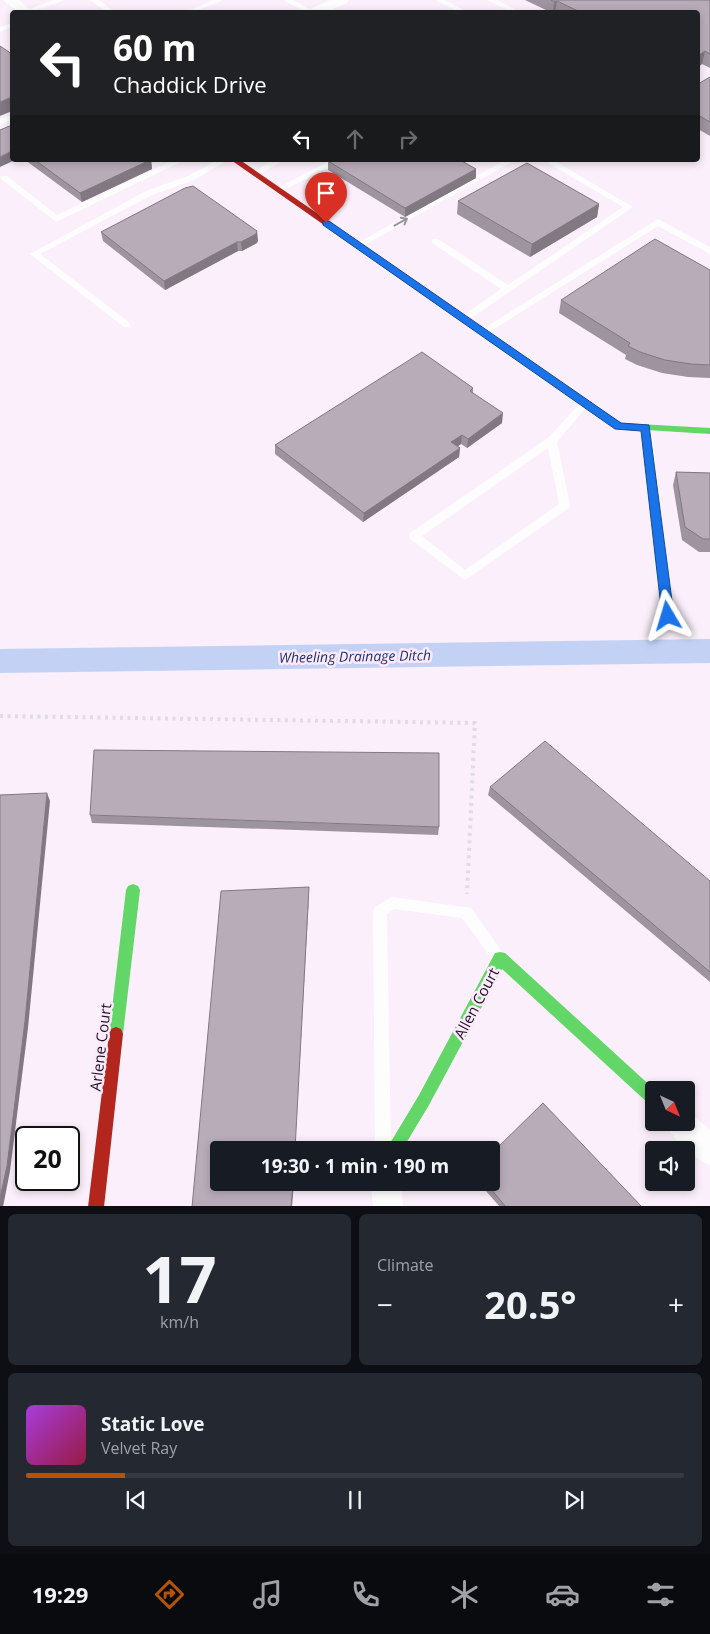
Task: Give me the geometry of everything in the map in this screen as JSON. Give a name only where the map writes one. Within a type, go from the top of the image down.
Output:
[{"type":"street","points":[[10,0],[23,10]]},
{"type":"street","points":[[320,10],[342,0]]},
{"type":"street","points":[[238,162],[619,426],[710,431]]},
{"type":"street","name":"Arlene Court","points":[[96,1206],[133,890]]},
{"type":"street","name":"Allen Court","points":[[399,1141],[424,1100],[500,958],[645,1090]]},
{"type":"street","points":[[690,1131],[710,1150]]},
{"type":"street","points":[[387,1191],[388,1206]]},
{"type":"lane","points":[[32,10],[61,0]]},
{"type":"lane","points":[[94,0],[108,10]]},
{"type":"lane","points":[[194,10],[219,0]]},
{"type":"lane","points":[[286,0],[306,10]]},
{"type":"lane","points":[[438,0],[460,10]]},
{"type":"lane","points":[[491,0],[512,10]]},
{"type":"lane","points":[[4,178],[56,219],[177,162]]},
{"type":"lane","points":[[127,325],[34,254],[149,193],[191,178],[220,162]]},
{"type":"lane","points":[[255,173],[276,162]]},
{"type":"lane","points":[[278,190],[333,162]]},
{"type":"lane","points":[[358,245],[507,162]]},
{"type":"lane","points":[[464,319],[628,207],[550,162]]},
{"type":"lane","points":[[483,332],[658,222],[710,251]]},
{"type":"lane","points":[[436,241],[507,289]]},
{"type":"lane","points":[[552,441],[565,505],[465,576],[414,536],[552,441],[585,403]]},
{"type":"lane","points":[[646,428],[668,616]]},
{"type":"lane","points":[[384,1141],[380,911],[392,904],[466,912],[500,958]]},
{"type":"path","points":[[0,716],[475,723],[466,912]]},
{"type":"building","points":[[551,0],[710,0],[710,54],[705,51],[700,55],[700,10],[576,10],[557,1]]},
{"type":"building","points":[[0,46],[10,53],[10,98],[0,102]]},
{"type":"building","points":[[710,77],[710,122],[700,116],[700,83]]},
{"type":"building","points":[[10,126],[10,152],[0,157],[0,130]]},
{"type":"building","points":[[38,162],[146,162],[80,193]]},
{"type":"building","points":[[330,162],[464,162],[476,169],[405,208]]},
{"type":"building","points":[[527,163],[599,204],[532,244],[458,201]]},
{"type":"building","points":[[193,186],[257,231],[256,234],[241,242],[237,242],[164,281],[101,232],[185,188]]},
{"type":"building","points":[[655,239],[710,270],[710,365],[665,360],[640,352],[628,346],[630,343],[561,300]]},
{"type":"building","points":[[422,352],[473,388],[470,391],[503,413],[468,439],[462,435],[451,442],[460,448],[364,513],[275,445]]},
{"type":"building","points":[[676,472],[710,473],[710,539],[703,539],[685,527]]},
{"type":"building","points":[[545,741],[710,881],[710,972],[490,787]]},
{"type":"building","points":[[94,750],[439,753],[439,827],[90,815]]},
{"type":"building","points":[[47,793],[25,1021],[7,1166],[0,1198],[0,795]]},
{"type":"building","points":[[309,887],[295,1141],[210,1141],[210,1191],[292,1191],[291,1206],[192,1206],[221,891]]},
{"type":"building","points":[[543,1103],[641,1206],[505,1206],[493,1191],[500,1191],[500,1145]]},
{"type":"waterway","name":"Wheeling Drainage Ditch","points":[[0,661],[710,651]]},
{"type":"traffic: fast","points":[[453,311],[619,426],[710,431]]},
{"type":"traffic: fast","points":[[116,1034],[133,890]]},
{"type":"traffic: fast","points":[[399,1141],[424,1100],[500,958],[645,1091]]},
{"type":"traffic: jam","points":[[238,162],[453,311]]},
{"type":"traffic: jam","points":[[96,1206],[116,1034]]},
{"type":"route","points":[[326,223],[619,426],[646,428],[668,616]]}]
